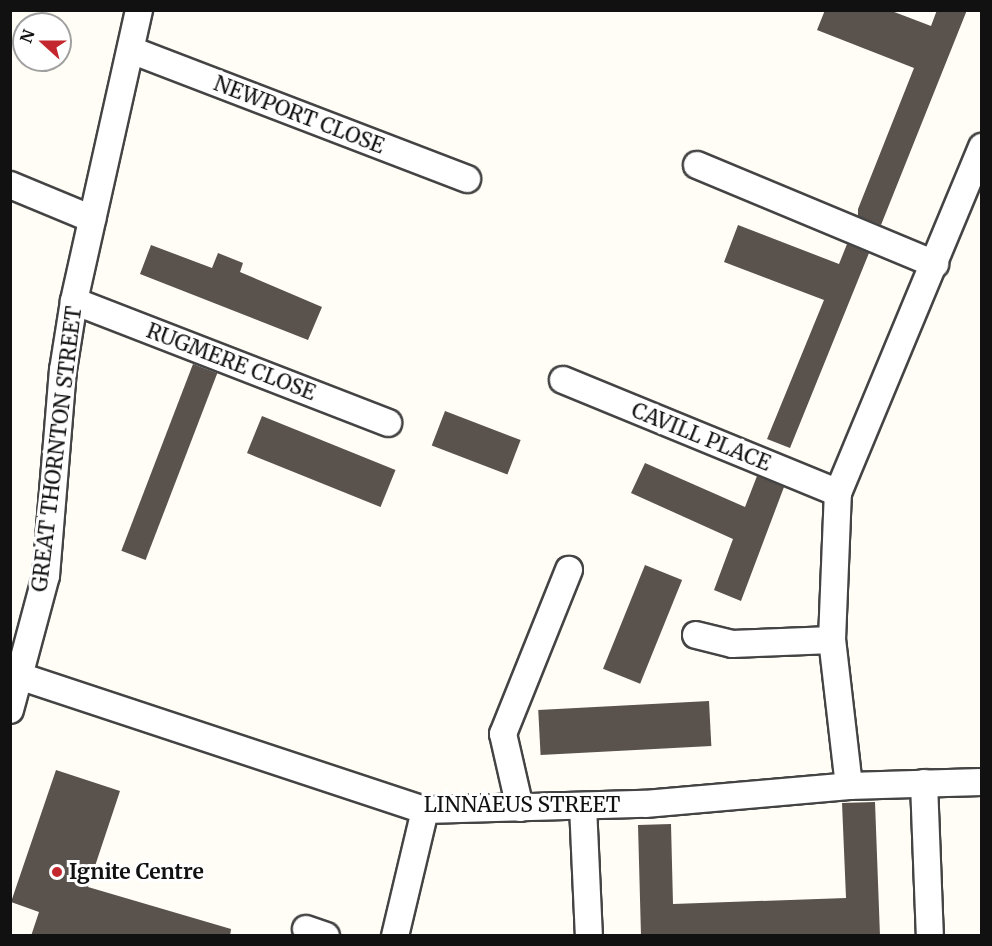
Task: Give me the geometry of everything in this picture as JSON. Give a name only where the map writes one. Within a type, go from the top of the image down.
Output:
[{"type":"street","name":"GREAT THORNTON STREET","points":[[10,710],[16,675],[46,576],[63,370],[74,301],[139,10]]},
{"type":"street","name":"NEWPORT CLOSE","points":[[131,50],[467,179]]},
{"type":"street","points":[[849,786],[832,639],[838,493],[981,152]]},
{"type":"street","points":[[697,165],[935,264]]},
{"type":"street","points":[[10,184],[92,219]]},
{"type":"street","name":"RUGMERE CLOSE","points":[[74,301],[388,423]]},
{"type":"street","name":"CAVILL PLACE","points":[[563,380],[838,493]]},
{"type":"street","points":[[520,808],[503,734],[569,570]]},
{"type":"street","points":[[696,635],[732,645],[832,639]]},
{"type":"street","name":"LINNAEUS STREET","points":[[16,675],[425,810],[583,806],[849,786],[981,782]]},
{"type":"street","points":[[924,783],[930,936]]},
{"type":"street","points":[[583,806],[589,936]]},
{"type":"street","points":[[395,936],[425,810]]},
{"type":"building","points":[[825,10],[889,10],[931,26],[937,10],[967,10],[881,225],[858,216],[858,209],[914,68],[817,30]]},
{"type":"building","points":[[738,225],[839,264],[847,244],[869,253],[790,448],[767,439],[824,300],[724,262]]},
{"type":"building","points":[[151,245],[212,268],[218,253],[243,263],[240,272],[322,307],[308,340],[140,274]]},
{"type":"building","points":[[193,364],[217,373],[146,560],[121,551]]},
{"type":"building","points":[[445,411],[521,440],[507,475],[432,446]]},
{"type":"building","points":[[262,416],[396,470],[381,507],[247,453]]},
{"type":"building","points":[[645,463],[745,507],[757,476],[784,487],[741,601],[714,590],[733,539],[631,493]]},
{"type":"building","points":[[645,565],[682,580],[640,684],[603,669]]},
{"type":"building","points":[[709,701],[711,746],[541,755],[538,710]]},
{"type":"building","name":"Ignite Centre","points":[[56,770],[120,791],[88,887],[231,929],[230,936],[31,936],[39,912],[11,902]]},
{"type":"building","points":[[875,802],[880,936],[641,936],[638,825],[671,824],[673,904],[846,898],[842,803]]},
{"type":"place","name":"Ignite Centre","points":[[57,872]]}]
